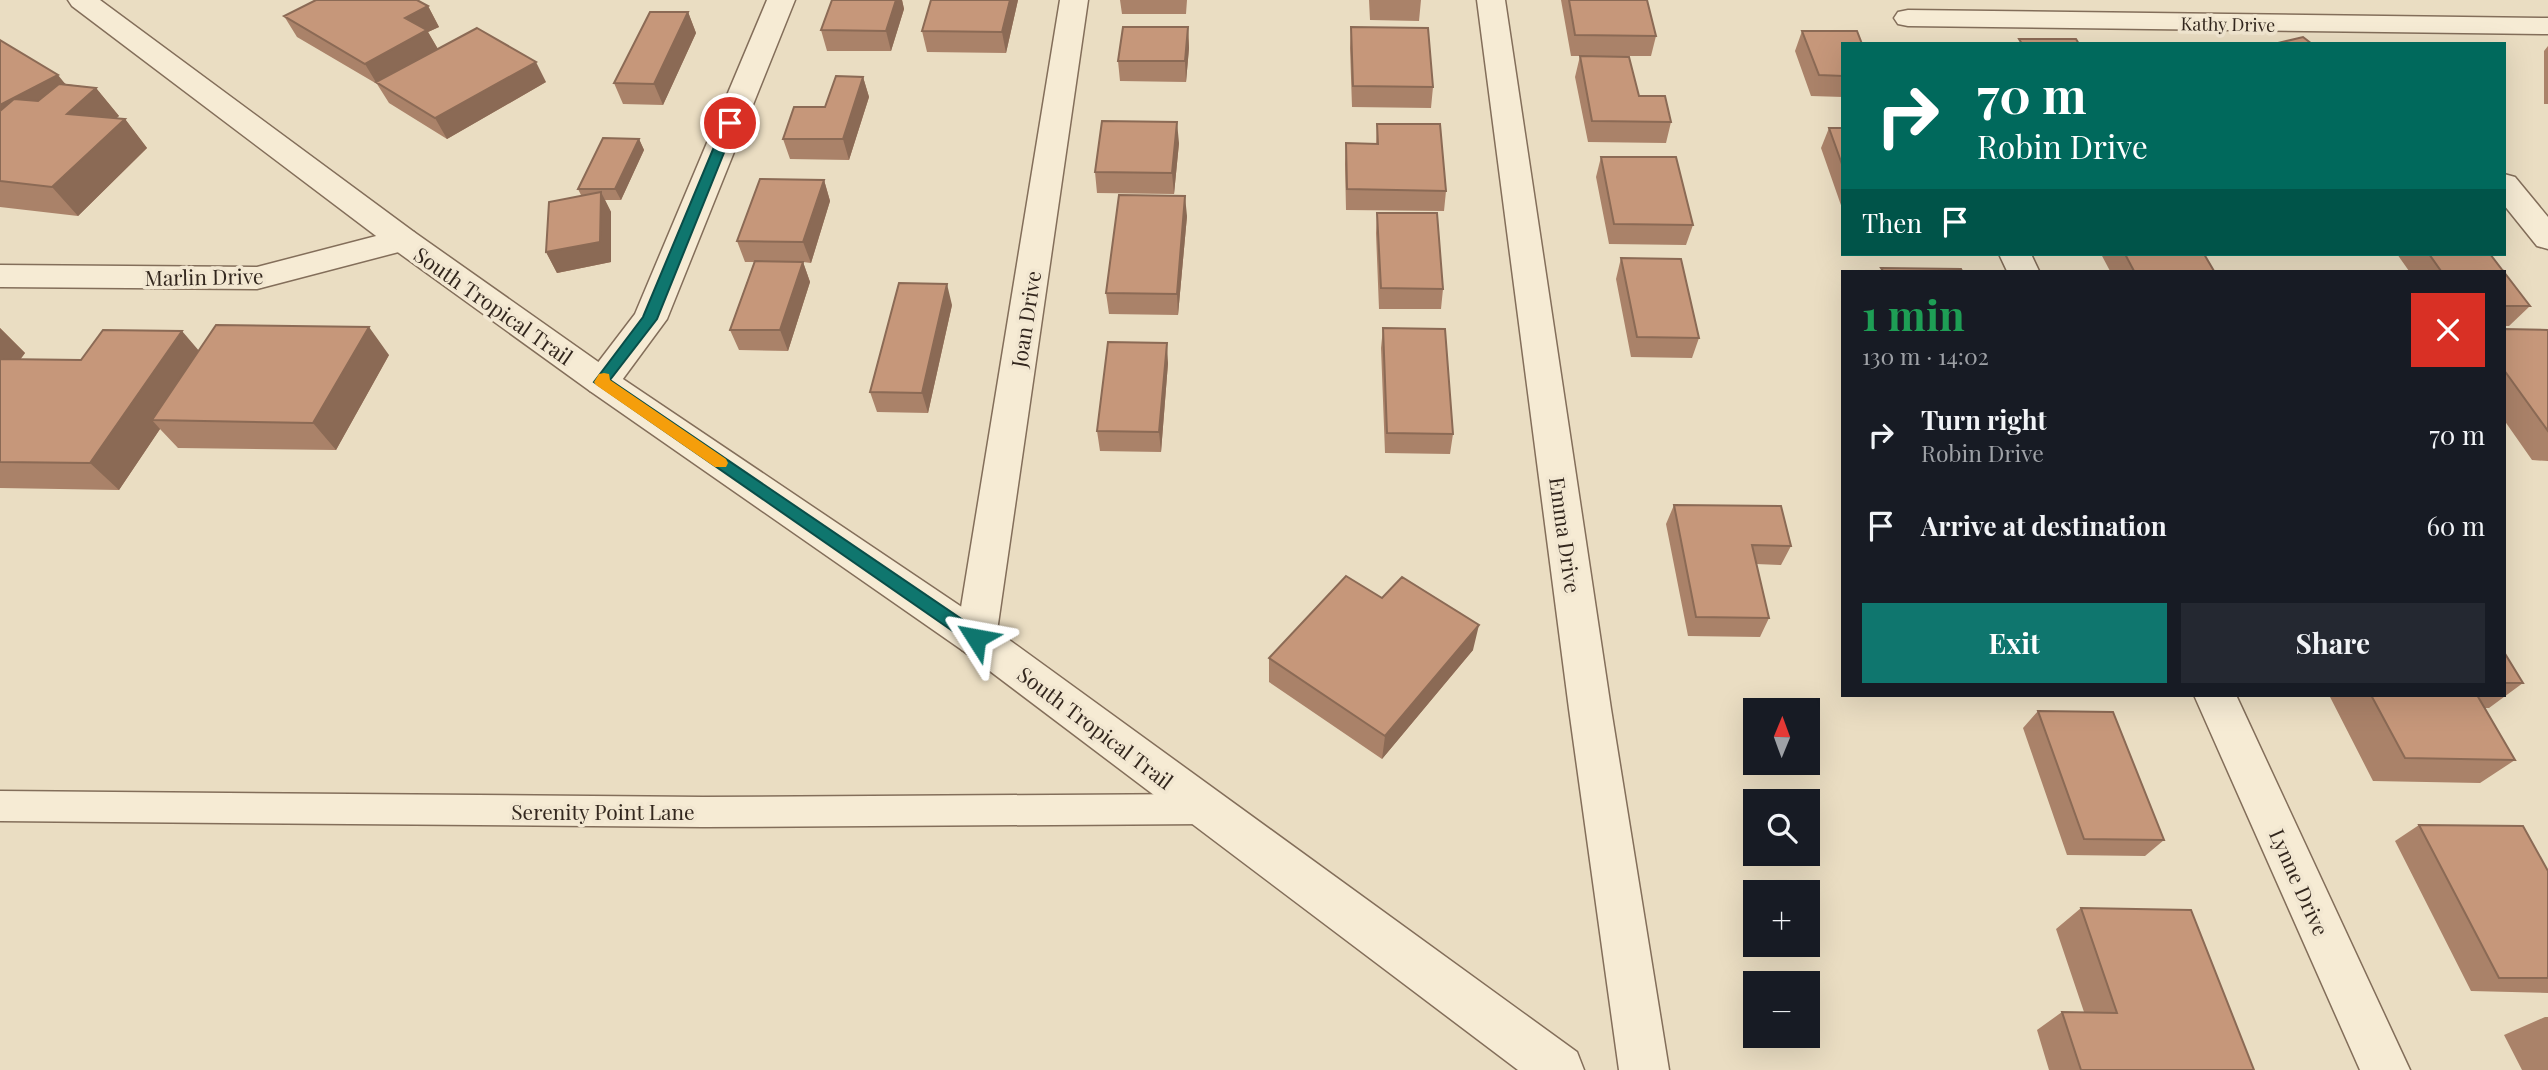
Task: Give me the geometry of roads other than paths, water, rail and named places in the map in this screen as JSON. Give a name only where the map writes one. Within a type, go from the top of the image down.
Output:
[{"type":"street","name":"South Tropical Trail","points":[[82,0],[403,240],[601,382],[976,638],[1559,1070]]},
{"type":"street","points":[[601,382],[650,319],[781,0]]},
{"type":"street","name":"Joan Drive","points":[[976,638],[1074,0]]},
{"type":"street","name":"Emma Drive","points":[[1491,0],[1590,709],[1644,1070]]},
{"type":"street","points":[[1904,9],[1919,42]]},
{"type":"street","name":"Kathy Drive","points":[[1904,9],[2384,35],[2548,26]]},
{"type":"street","points":[[2506,186],[2548,238]]},
{"type":"street","name":"Marlin Drive","points":[[0,276],[257,278],[403,240]]},
{"type":"street","name":"Lynne Drive","points":[[2216,697],[2385,1070]]},
{"type":"lane","name":"Serenity Point Lane","points":[[0,806],[689,811],[1206,809]]}]
